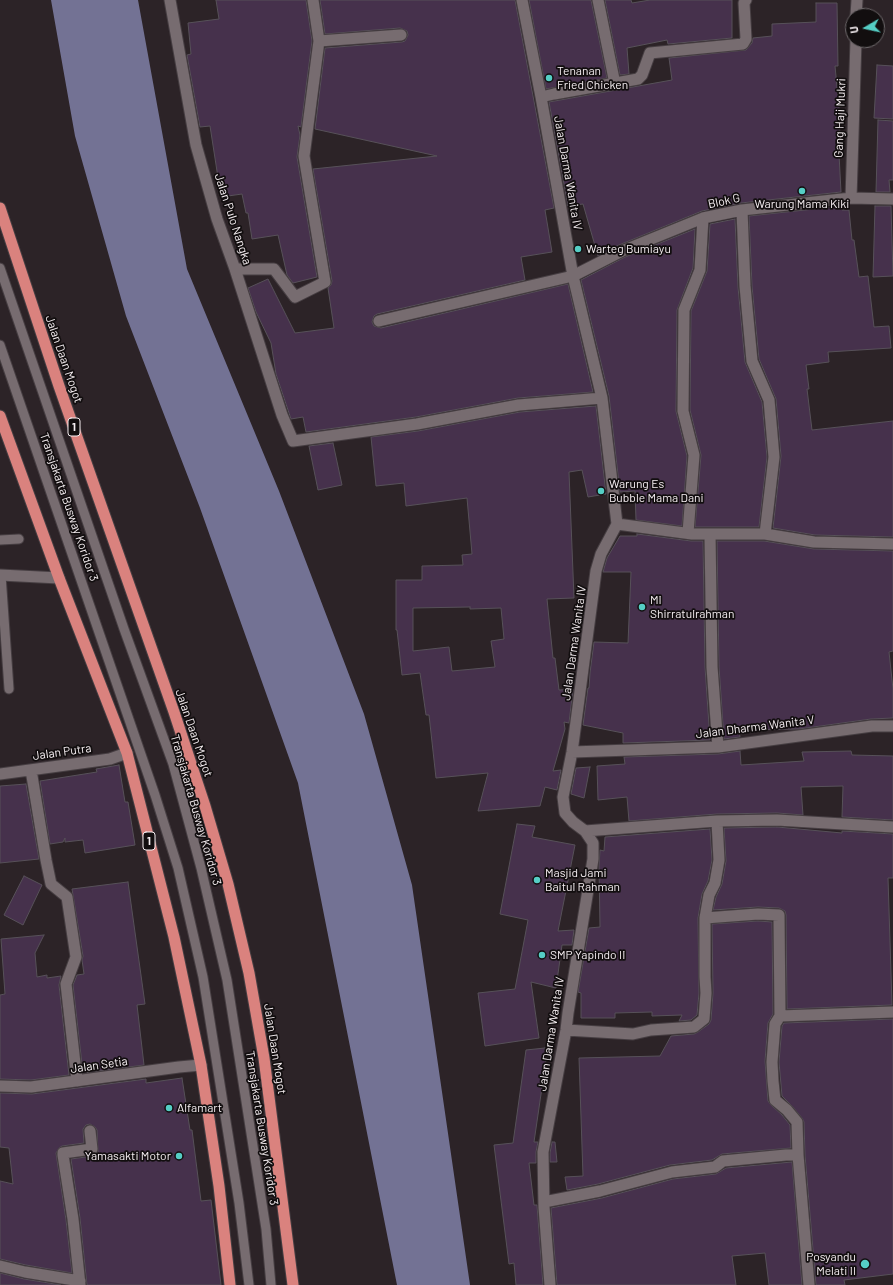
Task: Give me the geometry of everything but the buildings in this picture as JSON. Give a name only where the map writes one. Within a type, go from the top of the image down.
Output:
[{"type":"highway","name":"Jalan Daan Mogot","points":[[0,208],[64,401],[174,712],[205,806],[228,884],[249,973],[264,1058],[293,1285]]},
{"type":"highway","name":"1","points":[[0,416],[59,578],[127,753],[174,937],[201,1065],[219,1186],[230,1285]]},
{"type":"street","name":"Jalan Pulo Nangka","points":[[170,0],[196,145],[217,218],[282,415],[293,441],[417,424],[519,405],[602,398]]},
{"type":"street","points":[[235,269],[274,269],[295,297],[325,282],[304,156],[319,41],[313,0]]},
{"type":"street","name":"Jalan Darma Wanita IV","points":[[522,0],[573,276],[602,398],[617,524],[601,554],[596,571],[572,752],[562,797],[565,813],[573,822],[585,831],[593,843],[593,859],[566,1030],[543,1152],[544,1202],[550,1285]]},
{"type":"street","points":[[598,0],[615,84]]},
{"type":"street","points":[[541,98],[554,94],[638,80],[642,74],[650,53],[743,44],[746,39],[744,3],[746,0]]},
{"type":"street","points":[[319,41],[401,35]]},
{"type":"street","name":"Gang Haji Mukri","points":[[851,198],[856,48]]},
{"type":"street","name":"Blok G","points":[[379,321],[573,276],[622,251],[703,218],[742,210],[851,198],[893,199]]},
{"type":"street","points":[[742,210],[745,286],[752,361],[769,400],[774,457],[765,534]]},
{"type":"street","points":[[688,533],[694,455],[683,411],[684,310],[700,270],[703,218]]},
{"type":"street","points":[[617,524],[688,533],[765,534],[814,542],[893,544]]},
{"type":"street","points":[[710,534],[712,667],[718,747]]},
{"type":"street","points":[[1,575],[59,578]]},
{"type":"street","name":"Jalan Dharma Wanita V","points":[[572,752],[718,747],[872,726],[893,726]]},
{"type":"street","name":"Jalan Putra","points":[[0,774],[110,759],[127,753]]},
{"type":"street","points":[[31,770],[51,884],[67,897],[76,957],[66,984],[77,1081]]},
{"type":"street","points":[[585,831],[717,821],[777,820],[893,827]]},
{"type":"street","points":[[566,1030],[633,1034],[651,1030],[694,1028],[704,1019],[706,993],[704,977],[705,918],[709,895],[715,883],[719,860],[717,821]]},
{"type":"street","points":[[705,918],[758,914],[779,915],[780,1016],[775,1024],[772,1062],[775,1100],[797,1122],[798,1155],[809,1285]]},
{"type":"street","points":[[780,1016],[893,1012]]},
{"type":"street","name":"Jalan Setia","points":[[0,1086],[31,1087],[201,1065]]},
{"type":"street","points":[[0,1266],[80,1283],[73,1219],[62,1155],[63,1153],[92,1149],[90,1131]]},
{"type":"street","points":[[544,1202],[600,1191],[672,1172],[715,1167],[723,1161],[798,1155]]},
{"type":"lane","name":"Transjakarta Busway Koridor 3","points":[[0,268],[124,629],[173,764],[202,868],[227,980],[266,1229],[272,1285]]},
{"type":"lane","name":"Transjakarta Busway Koridor 3","points":[[0,345],[156,794],[178,868],[203,977],[237,1188],[248,1285]]},
{"type":"lane","points":[[0,540],[19,539]]},
{"type":"lane","points":[[1,575],[9,690]]},
{"type":"water","points":[[51,0],[138,0],[187,269],[279,491],[364,714],[412,885],[470,1285],[397,1285],[298,783],[200,508],[126,316],[75,136]]},
{"type":"place","name":"Tenanan Fried Chicken","points":[[549,78]]},
{"type":"place","name":"Warung Mama Kiki","points":[[802,191]]},
{"type":"place","name":"Warteg Bumiayu","points":[[578,249]]},
{"type":"place","name":"Warung Es Bubble Mama Dani","points":[[601,491]]},
{"type":"place","name":"MI Shirratulrahman","points":[[642,607]]},
{"type":"place","name":"Masjid Jami Baitul Rahman","points":[[537,880]]},
{"type":"place","name":"SMP Yapindo II","points":[[542,955]]},
{"type":"place","name":"Alfamart","points":[[169,1108]]},
{"type":"place","name":"Yamasakti Motor","points":[[179,1156]]},
{"type":"place","name":"Posyandu Melati II","points":[[865,1264]]}]
